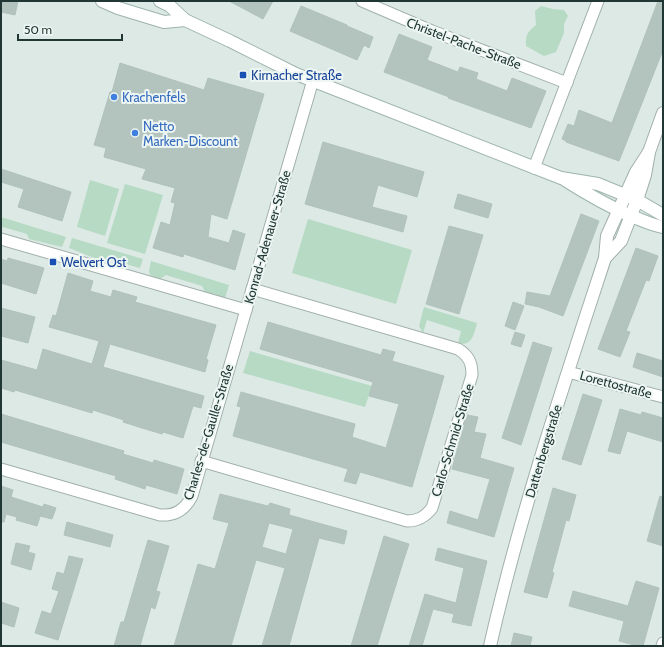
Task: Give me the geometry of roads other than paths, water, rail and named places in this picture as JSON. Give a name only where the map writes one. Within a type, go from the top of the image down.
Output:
[{"type":"main road","points":[[102,1],[118,8],[164,22],[185,20]]},
{"type":"main road","points":[[160,1],[170,6],[185,20],[296,74],[561,178],[598,184],[637,200],[663,215]]},
{"type":"main road","points":[[649,152],[663,113]]},
{"type":"main road","name":"Dattenbergstraße","points":[[490,646],[502,592],[535,474],[605,258],[607,236],[636,172],[649,152]]},
{"type":"main road","name":"Dattenbergstraße","points":[[605,258],[621,241],[646,175],[649,152]]},
{"type":"main road","points":[[561,178],[593,198],[652,225],[663,227]]},
{"type":"street","name":"Christel-Pache-Straße","points":[[362,1],[432,31],[567,83]]},
{"type":"street","points":[[534,168],[598,1]]},
{"type":"street","name":"Konrad-Adenauer-Straße","points":[[1,239],[246,310],[313,80]]},
{"type":"street","name":"Carlo-Schmid-Straße","points":[[201,461],[407,521],[414,521],[427,514],[432,508],[469,382],[472,367],[470,360],[458,349],[252,289]]},
{"type":"street","name":"Charles-de-Gaulle-Straße","points":[[1,469],[160,515],[180,512],[192,496],[246,310]]},
{"type":"street","name":"Lorettostraße","points":[[568,372],[663,397]]},
{"type":"place","name":"Kirnacher Straße","points":[[243,75]]},
{"type":"place","name":"Krachenfels","points":[[114,97]]},
{"type":"place","name":"Netto Marken-Discount","points":[[135,133]]},
{"type":"place","name":"Welvert Ost","points":[[53,262]]}]
